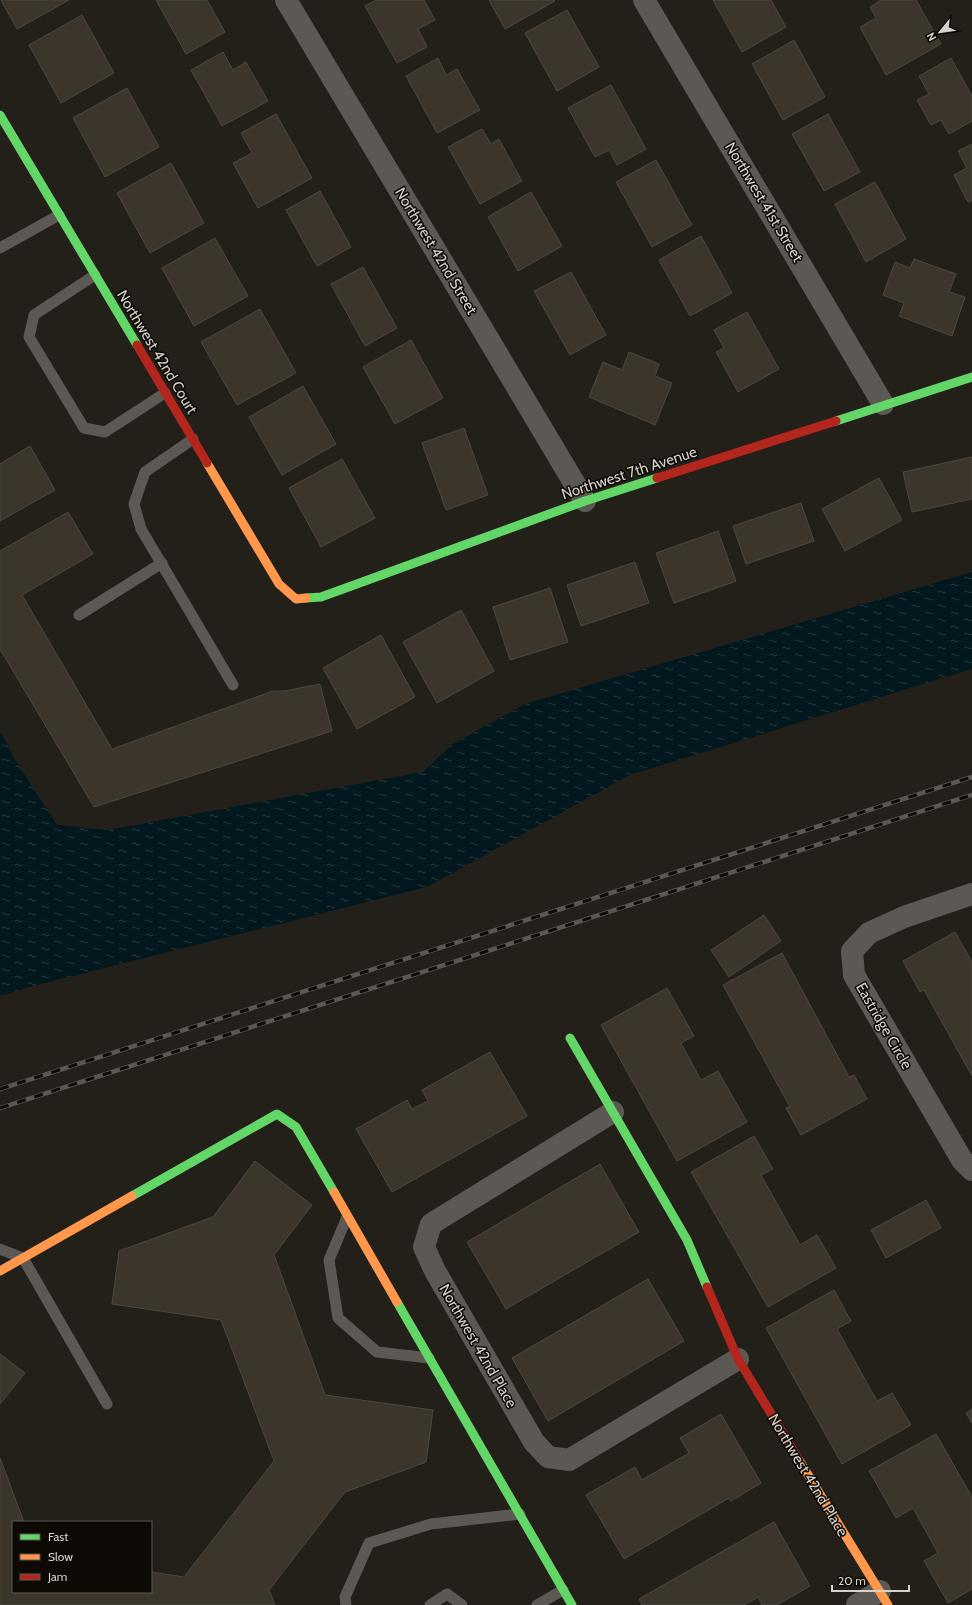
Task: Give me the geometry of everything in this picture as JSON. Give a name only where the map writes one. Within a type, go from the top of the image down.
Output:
[{"type":"street","name":"Northwest 42nd Street","points":[[286,0],[585,502]]},
{"type":"street","name":"Northwest 41st Street","points":[[644,0],[883,404]]},
{"type":"street","name":"Northwest 42nd Court","points":[[0,115],[279,584],[296,599]]},
{"type":"street","name":"Northwest 7th Avenue","points":[[296,599],[321,597],[585,502],[883,404],[972,377]]},
{"type":"street","name":"Eastridge Circle","points":[[972,894],[904,917],[869,933],[852,951],[854,975],[962,1160],[972,1170]]},
{"type":"street","name":"Northwest 42nd Place","points":[[570,1038],[687,1240],[738,1359],[837,1525],[884,1598],[857,1605]]},
{"type":"street","name":"Northwest 42nd Place","points":[[613,1112],[431,1224],[424,1247],[435,1271],[534,1442],[548,1457],[569,1460],[738,1359]]},
{"type":"street","points":[[0,1271],[277,1114],[296,1127],[572,1605]]},
{"type":"lane","points":[[0,248],[59,215]]},
{"type":"lane","points":[[95,275],[34,315],[29,337],[84,428],[105,432],[164,393]]},
{"type":"lane","points":[[193,439],[145,472],[134,504],[141,529],[234,684]]},
{"type":"lane","points":[[79,616],[162,564]]},
{"type":"lane","points":[[347,1216],[329,1260],[338,1318],[377,1352],[429,1358]]},
{"type":"lane","points":[[0,1249],[23,1258],[107,1404]]},
{"type":"lane","points":[[346,1605],[345,1596],[369,1543],[431,1524],[520,1514]]},
{"type":"lane","points":[[537,1605],[563,1590]]},
{"type":"lane","points":[[430,1605],[447,1594],[462,1605]]},
{"type":"water","points":[[972,572],[972,669],[630,775],[427,887],[29,987],[0,996],[0,731],[15,760],[57,825],[108,830],[423,772],[451,745],[525,704]]},
{"type":"building","points":[[1,0],[69,0],[17,29]]},
{"type":"building","points":[[156,0],[207,0],[225,32],[186,54]]},
{"type":"building","points":[[376,0],[424,0],[435,20],[418,29],[427,47],[397,63],[365,6]]},
{"type":"building","points":[[489,0],[554,0],[555,1],[505,29]]},
{"type":"building","points":[[713,0],[771,0],[786,27],[742,52]]},
{"type":"building","points":[[881,0],[916,0],[941,44],[886,75],[860,27],[876,18],[870,7]]},
{"type":"building","points":[[567,10],[599,67],[557,91],[525,33]]},
{"type":"building","points":[[82,15],[114,73],[61,103],[29,45]]},
{"type":"building","points":[[794,40],[825,97],[783,120],[752,64]]},
{"type":"building","points":[[223,52],[233,70],[246,62],[268,101],[222,126],[191,70]]},
{"type":"building","points":[[438,58],[446,75],[457,69],[480,110],[437,133],[406,76]]},
{"type":"building","points":[[951,58],[972,96],[972,121],[949,134],[941,120],[931,125],[917,100],[929,94],[919,76]]},
{"type":"building","points":[[611,85],[646,149],[617,165],[609,150],[595,157],[568,108]]},
{"type":"building","points":[[127,88],[159,147],[105,177],[73,118]]},
{"type":"building","points":[[276,114],[312,178],[258,208],[233,163],[252,153],[241,133]]},
{"type":"building","points":[[828,114],[860,172],[824,191],[792,134]]},
{"type":"building","points":[[482,129],[491,144],[499,139],[522,181],[480,204],[448,147]]},
{"type":"building","points":[[972,144],[972,200],[968,202],[954,175],[967,168],[958,151]]},
{"type":"building","points":[[656,160],[692,225],[652,247],[616,182]]},
{"type":"building","points":[[171,163],[204,223],[150,253],[117,193]]},
{"type":"building","points":[[875,182],[906,239],[866,262],[835,204]]},
{"type":"building","points":[[320,191],[351,247],[317,266],[286,210]]},
{"type":"building","points":[[531,192],[562,246],[518,271],[488,217]]},
{"type":"building","points":[[701,236],[732,293],[690,316],[659,260]]},
{"type":"building","points":[[215,238],[248,296],[194,326],[162,268]]},
{"type":"building","points":[[914,259],[956,274],[949,292],[965,297],[952,336],[899,316],[904,303],[883,295],[895,262],[910,268]]},
{"type":"building","points":[[363,267],[397,328],[365,346],[331,284]]},
{"type":"building","points":[[571,272],[606,335],[570,355],[534,291]]},
{"type":"building","points":[[260,309],[296,373],[237,405],[201,342]]},
{"type":"building","points":[[747,312],[779,369],[738,392],[716,352],[724,348],[714,330]]},
{"type":"building","points":[[411,340],[443,398],[395,424],[363,367]]},
{"type":"building","points":[[629,352],[659,364],[655,376],[672,383],[655,425],[589,397],[603,362],[622,370]]},
{"type":"building","points":[[303,386],[336,444],[282,475],[249,417]]},
{"type":"building","points":[[464,428],[488,495],[446,510],[422,443]]},
{"type":"building","points":[[30,446],[55,490],[0,521],[0,464]]},
{"type":"building","points":[[972,457],[972,499],[912,512],[903,472]]},
{"type":"building","points":[[342,459],[375,518],[321,547],[289,488]]},
{"type":"building","points":[[879,478],[902,520],[845,551],[822,509]]},
{"type":"building","points":[[801,503],[814,541],[746,564],[733,526]]},
{"type":"building","points":[[68,512],[93,554],[22,595],[112,749],[273,691],[285,691],[320,684],[332,731],[94,807],[0,649],[0,551]]},
{"type":"building","points":[[718,531],[736,581],[674,603],[656,553]]},
{"type":"building","points":[[635,562],[649,603],[581,626],[567,585]]},
{"type":"building","points":[[550,588],[568,642],[510,660],[493,607]]},
{"type":"building","points":[[461,610],[494,671],[437,703],[403,642]]},
{"type":"building","points":[[381,635],[415,697],[357,729],[323,668]]},
{"type":"building","points":[[764,915],[781,941],[729,977],[711,950]]},
{"type":"building","points":[[955,932],[972,962],[972,1076],[924,990],[920,992],[903,961]]},
{"type":"building","points":[[782,953],[849,1077],[854,1075],[867,1099],[801,1135],[786,1108],[790,1107],[723,985]]},
{"type":"building","points":[[667,988],[694,1036],[681,1043],[701,1080],[718,1071],[747,1122],[677,1161],[601,1025]]},
{"type":"building","points":[[490,1052],[527,1116],[392,1192],[356,1129],[407,1100],[412,1109],[428,1101],[422,1090]]},
{"type":"building","points":[[754,1136],[773,1169],[761,1175],[800,1245],[817,1235],[836,1268],[768,1307],[691,1172]]},
{"type":"building","points":[[255,1161],[312,1205],[274,1255],[325,1395],[433,1410],[426,1462],[345,1492],[269,1590],[275,1605],[0,1605],[0,1458],[24,1521],[12,1521],[12,1593],[152,1593],[152,1572],[184,1577],[274,1461],[221,1320],[112,1304],[119,1251],[213,1217]]},
{"type":"building","points":[[600,1164],[639,1232],[506,1309],[467,1242]]},
{"type":"building","points":[[926,1200],[941,1228],[886,1258],[871,1230]]},
{"type":"building","points":[[648,1279],[684,1341],[548,1421],[512,1358]]},
{"type":"building","points":[[834,1290],[851,1321],[837,1329],[877,1401],[892,1393],[911,1425],[842,1464],[766,1328]]},
{"type":"building","points":[[0,1354],[25,1373],[0,1404]]},
{"type":"building","points":[[972,1409],[972,1423],[966,1413]]},
{"type":"building","points":[[721,1414],[761,1483],[731,1501],[729,1498],[624,1559],[586,1495],[635,1467],[642,1480],[689,1453],[680,1438]]},
{"type":"building","points":[[936,1434],[972,1497],[972,1589],[948,1603],[924,1561],[938,1553],[913,1508],[896,1518],[869,1471]]},
{"type":"building","points":[[774,1522],[810,1586],[777,1605],[762,1605],[758,1597],[744,1605],[642,1605],[639,1599]]},
{"type":"railway","points":[[0,1089],[972,777]]},
{"type":"railway","points":[[0,1108],[972,795]]},
{"type":"traffic: fast","points":[[0,115],[137,345]]},
{"type":"traffic: fast","points":[[836,421],[972,377]]},
{"type":"traffic: fast","points":[[306,598],[321,597],[585,501],[657,478]]},
{"type":"traffic: fast","points":[[570,1038],[687,1240],[707,1287]]},
{"type":"traffic: fast","points":[[132,1196],[277,1114],[296,1127],[334,1192]]},
{"type":"traffic: fast","points":[[397,1302],[572,1605]]},
{"type":"traffic: slow","points":[[207,463],[279,584],[296,599],[306,598]]},
{"type":"traffic: slow","points":[[334,1192],[397,1302]]},
{"type":"traffic: slow","points":[[0,1271],[132,1196]]},
{"type":"traffic: slow","points":[[799,1460],[888,1605]]},
{"type":"traffic: jam","points":[[137,345],[207,463]]},
{"type":"traffic: jam","points":[[657,478],[836,421]]},
{"type":"traffic: jam","points":[[707,1287],[738,1359],[799,1460]]}]
